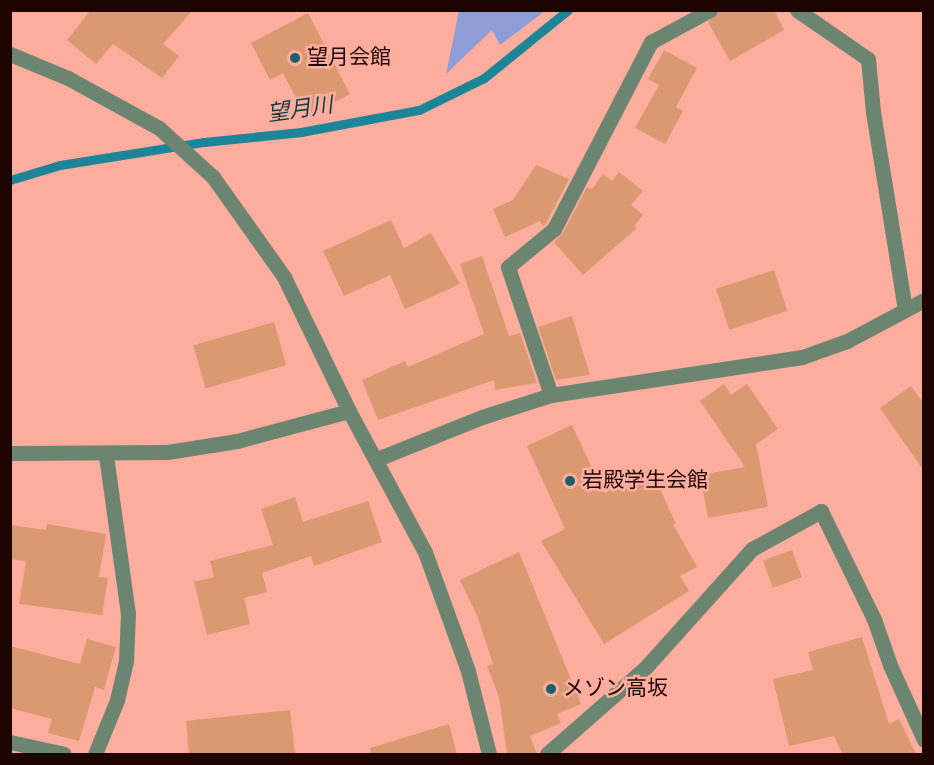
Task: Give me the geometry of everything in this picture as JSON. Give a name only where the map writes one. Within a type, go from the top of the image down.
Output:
[{"type":"street","points":[[551,395],[508,267],[554,229],[651,42],[710,10]]},
{"type":"street","points":[[797,10],[868,59],[873,112],[905,309]]},
{"type":"street","points":[[10,54],[68,78],[159,128],[213,177],[284,277],[349,411],[425,552],[468,671],[489,754]]},
{"type":"street","points":[[376,459],[482,417],[551,395],[802,357],[847,341],[924,300]]},
{"type":"street","points":[[10,453],[106,455],[167,452],[237,441],[349,411]]},
{"type":"street","points":[[96,754],[117,700],[126,661],[128,614],[106,455]]},
{"type":"street","points":[[547,754],[646,667],[700,610],[721,578],[752,549],[821,511],[874,619],[890,665],[924,741]]},
{"type":"street","points":[[10,742],[64,754]]},
{"type":"shaded area","points":[[459,10],[545,11],[500,45],[492,30],[446,74]]},
{"type":"building","points":[[91,10],[193,10],[163,44],[179,56],[162,78],[113,44],[96,64],[67,40]]},
{"type":"building","points":[[720,10],[774,10],[784,30],[730,61],[708,22]]},
{"type":"building","name":"望月会館","points":[[308,13],[350,94],[306,117],[283,73],[270,80],[251,43]]},
{"type":"building","points":[[664,50],[697,68],[676,107],[683,111],[665,144],[635,128],[659,85],[648,79]]},
{"type":"building","points":[[536,165],[569,179],[543,226],[540,221],[505,237],[493,209],[513,200]]},
{"type":"building","points":[[619,172],[643,191],[631,205],[643,215],[634,226],[637,228],[583,275],[554,242],[563,233],[587,187],[592,189],[603,174],[612,181]]},
{"type":"building","points":[[391,220],[404,248],[431,233],[460,284],[405,309],[390,275],[344,296],[323,251]]},
{"type":"building","points":[[482,256],[509,336],[520,333],[537,383],[495,390],[494,380],[378,420],[362,380],[405,361],[408,367],[484,334],[460,264]]},
{"type":"building","points":[[774,270],[787,311],[729,330],[716,289]]},
{"type":"building","points":[[572,316],[590,375],[556,380],[538,327]]},
{"type":"building","points":[[274,322],[286,365],[206,388],[193,345]]},
{"type":"building","points":[[724,384],[731,395],[747,384],[778,429],[756,444],[768,507],[708,518],[700,475],[745,467],[700,401]]},
{"type":"building","points":[[911,386],[924,404],[924,471],[880,408]]},
{"type":"building","points":[[572,425],[603,492],[651,469],[676,524],[673,524],[697,567],[680,576],[689,591],[604,644],[541,541],[565,529],[527,446]]},
{"type":"building","points":[[295,497],[303,522],[368,501],[382,542],[314,566],[311,556],[262,573],[267,592],[244,598],[250,624],[207,635],[194,582],[214,577],[210,561],[273,545],[261,509]]},
{"type":"building","points":[[47,524],[106,534],[99,577],[108,578],[102,615],[19,604],[26,561],[10,559],[10,525],[46,530]]},
{"type":"building","points":[[792,550],[802,577],[773,588],[763,561]]},
{"type":"building","points":[[519,552],[581,704],[557,714],[561,723],[530,736],[537,754],[507,754],[499,697],[487,666],[493,664],[478,618],[460,580]]},
{"type":"building","points":[[862,637],[889,724],[899,719],[916,754],[842,754],[834,736],[789,746],[773,679],[813,670],[808,652]]},
{"type":"building","points":[[87,639],[116,647],[104,690],[95,687],[79,741],[48,733],[52,719],[10,708],[10,646],[80,664]]},
{"type":"building","points":[[290,710],[295,754],[189,754],[186,721]]},
{"type":"building","points":[[449,724],[457,754],[371,754],[370,748]]},
{"type":"waterway","name":"望月川","points":[[10,180],[60,165],[204,142],[301,132],[419,110],[484,78],[568,10]]},
{"type":"place","name":"望月会館","points":[[295,58]]},
{"type":"place","name":"岩殿学生会館","points":[[570,481]]},
{"type":"place","name":"メゾン高坂","points":[[551,689]]}]
